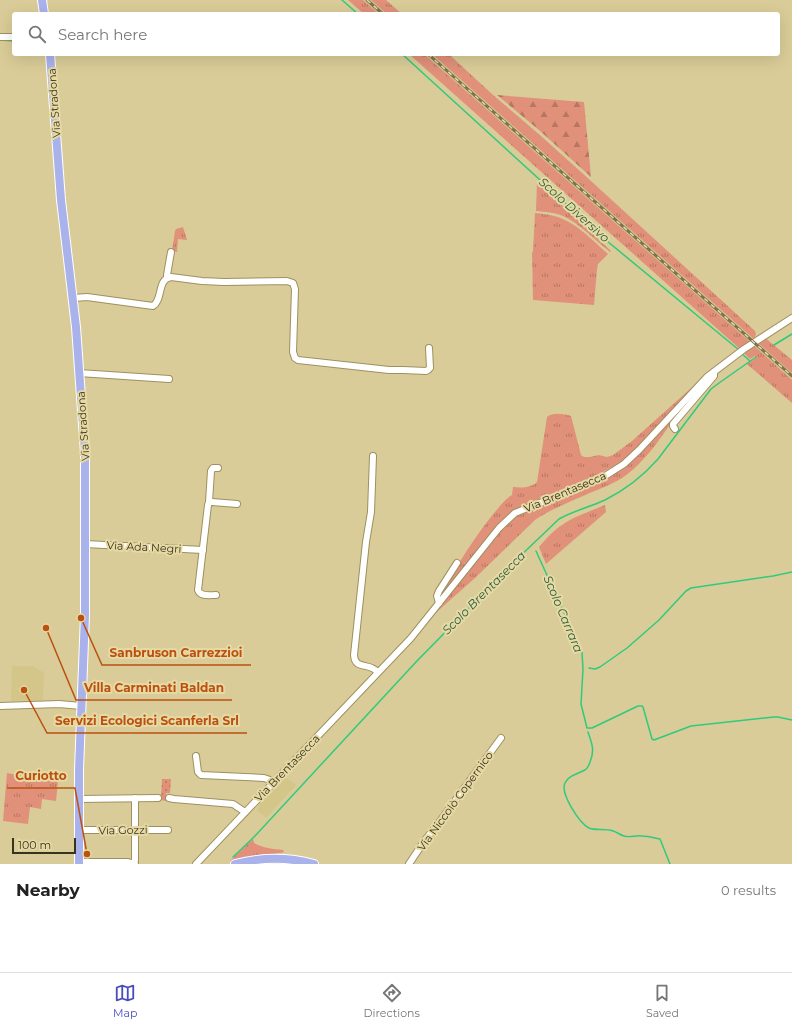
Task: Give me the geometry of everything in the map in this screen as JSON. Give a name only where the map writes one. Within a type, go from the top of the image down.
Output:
[{"type":"main road","points":[[42,0],[44,12]]},
{"type":"main road","name":"Via Stradona","points":[[50,56],[61,200],[73,298],[85,453],[85,628],[78,799],[79,863]]},
{"type":"main road","points":[[236,864],[252,860],[271,858],[295,860],[314,864]]},
{"type":"street","points":[[0,37],[12,37]]},
{"type":"street","points":[[73,298],[93,298],[153,306],[157,302],[164,282],[167,278],[171,252]]},
{"type":"street","points":[[167,278],[171,277],[224,282],[291,282],[295,289],[293,352],[295,358],[298,360],[422,372],[430,368],[429,348]]},
{"type":"street","name":"Via Brentasecca","points":[[196,864],[410,638],[503,523],[515,513],[602,478],[631,459],[707,377],[735,354],[792,318]]},
{"type":"street","points":[[675,429],[673,424],[714,376],[715,370]]},
{"type":"street","points":[[79,373],[169,379]]},
{"type":"street","points":[[373,456],[371,512],[366,542],[354,655],[356,662],[378,672]]},
{"type":"street","points":[[216,595],[201,594],[198,590],[209,502],[211,471],[213,468],[218,468]]},
{"type":"street","points":[[209,502],[237,504]]},
{"type":"street","name":"Via Ada Negri","points":[[85,544],[203,550]]},
{"type":"street","points":[[438,603],[437,596],[439,591],[457,563]]},
{"type":"street","points":[[0,706],[59,704],[81,706]]},
{"type":"street","name":"Via Niccolò Copernico","points":[[409,864],[425,840],[501,738]]},
{"type":"street","points":[[196,756],[198,772],[201,776],[264,778],[273,783]]},
{"type":"street","points":[[79,863],[127,862],[134,864],[135,798]]},
{"type":"street","points":[[78,799],[158,798]]},
{"type":"street","points":[[169,798],[233,804],[245,812]]},
{"type":"street","name":"Via Gozzi","points":[[79,830],[168,830]]},
{"type":"shaded area","points":[[363,0],[371,0],[385,12],[377,12]]},
{"type":"shaded area","points":[[426,56],[434,56],[792,373],[792,380]]},
{"type":"shaded area","points":[[12,666],[33,666],[44,673],[43,700],[11,701]]},
{"type":"shaded area","points":[[286,778],[296,785],[266,818],[257,810],[259,805]]},
{"type":"green space","points":[[348,0],[363,0],[377,12],[362,12]]},
{"type":"green space","points":[[371,0],[386,0],[400,12],[385,12]]},
{"type":"green space","points":[[411,56],[426,56],[750,342],[740,349]]},
{"type":"green space","points":[[434,56],[451,56],[755,331],[756,334],[754,339]]},
{"type":"green space","points":[[497,95],[584,102],[591,177],[539,130]]},
{"type":"green space","points":[[537,182],[611,251],[610,252],[569,219],[550,212],[536,211]]},
{"type":"green space","points":[[535,213],[562,218],[583,232],[608,254],[598,264],[594,305],[533,300],[532,252]]},
{"type":"green space","points":[[183,227],[187,240],[178,239],[177,251],[179,252],[172,251],[175,231],[176,229]]},
{"type":"green space","points":[[764,337],[792,360],[792,373],[758,343]]},
{"type":"green space","points":[[753,345],[792,380],[792,403],[747,364],[756,358],[755,356],[750,359],[743,352]]},
{"type":"green space","points":[[699,381],[646,440],[622,462],[597,475],[524,505],[509,515],[491,533],[440,598],[441,592],[466,551],[487,522],[507,498],[512,495],[513,487],[526,487],[537,482],[547,417],[549,415],[561,414],[571,416],[581,455],[584,457],[599,455],[607,457],[613,455],[632,441]]},
{"type":"green space","points":[[700,387],[650,451],[625,476],[613,483],[548,512],[535,520],[475,578],[431,617],[502,527],[515,515],[537,508],[604,480],[629,464],[640,454]]},
{"type":"green space","points":[[605,505],[606,512],[546,564],[539,547],[550,535],[572,519]]},
{"type":"green space","points":[[7,773],[58,781],[56,801],[42,799],[41,809],[30,807],[28,824],[3,821]]},
{"type":"green space","points":[[162,779],[171,779],[170,793],[166,793],[166,801],[161,800]]},
{"type":"green space","points":[[253,839],[254,843],[257,845],[283,850],[284,852],[252,856],[233,862],[230,861]]},
{"type":"waterway","name":"Scolo Diversivo","points":[[342,0],[356,12]]},
{"type":"waterway","points":[[0,40],[12,41]]},
{"type":"waterway","name":"Scolo Diversivo","points":[[404,56],[607,241],[739,350]]},
{"type":"waterway","name":"Scolo Brentasecca","points":[[774,345],[792,334]]},
{"type":"waterway","name":"Scolo Diversivo","points":[[741,353],[750,361]]},
{"type":"waterway","name":"Scolo Brentasecca","points":[[233,857],[254,837],[416,662],[516,560],[559,519],[605,500],[620,492],[640,477],[658,459],[711,389],[756,357]]},
{"type":"waterway","name":"Scolo Carrara","points":[[536,551],[582,652],[583,669],[581,704],[587,728],[592,728],[638,706],[643,707],[652,739],[654,740],[691,726],[774,717],[792,720]]},
{"type":"waterway","points":[[589,668],[595,669],[600,667],[627,648],[659,620],[686,591],[691,588],[792,572]]},
{"type":"waterway","points":[[588,732],[593,750],[589,765],[585,770],[569,778],[565,783],[565,794],[571,807],[580,820],[589,828],[610,830],[626,837],[644,836],[660,839],[670,864]]},
{"type":"railway","points":[[367,0],[381,12]]},
{"type":"railway","points":[[430,56],[792,376]]},
{"type":"place","name":"Sanbruson Carrezzioi","points":[[81,618]]},
{"type":"place","name":"Villa Carminati Baldan","points":[[46,628]]},
{"type":"place","name":"Servizi Ecologici Scanferla Srl","points":[[24,690]]},
{"type":"place","name":"Curiotto","points":[[87,854]]}]
